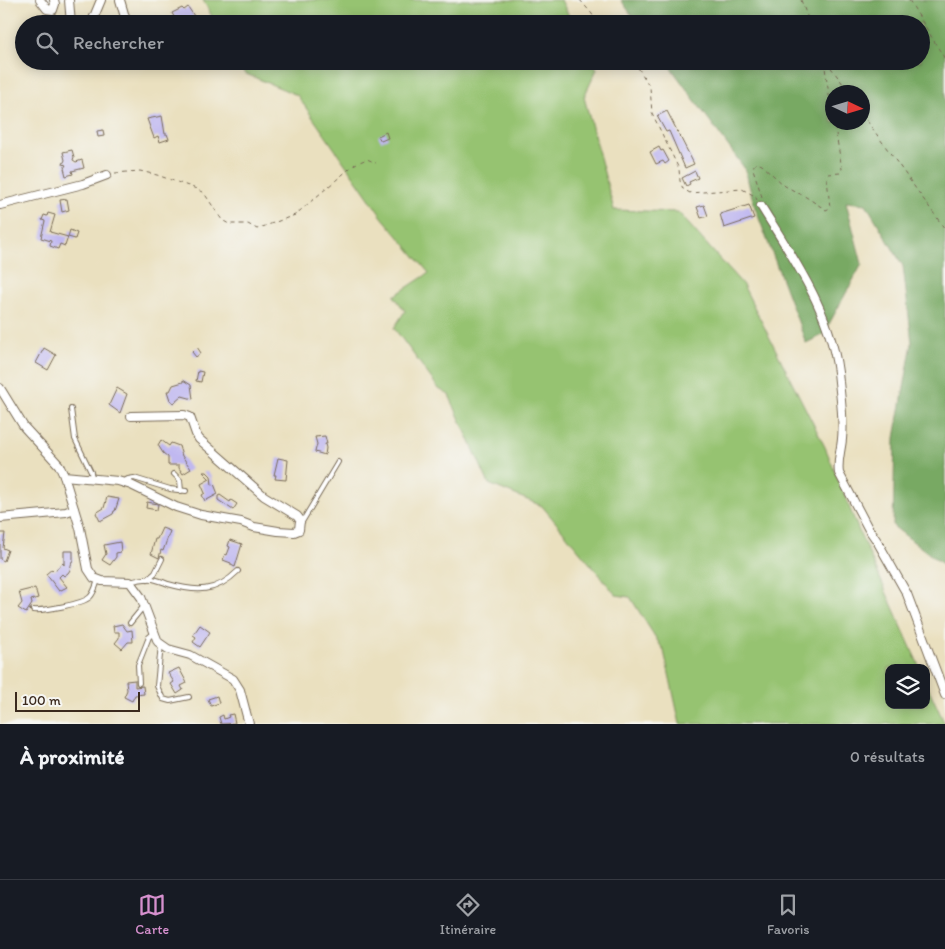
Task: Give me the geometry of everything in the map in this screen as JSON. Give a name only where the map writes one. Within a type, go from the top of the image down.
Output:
[{"type":"street","points":[[40,0],[47,9],[53,10],[54,0]]},
{"type":"street","points":[[69,0],[70,15]]},
{"type":"street","points":[[95,15],[102,0]]},
{"type":"street","points":[[120,0],[124,15]]},
{"type":"street","points":[[0,205],[83,184],[107,175]]},
{"type":"street","points":[[763,209],[802,272],[819,306],[832,343],[837,363],[842,420],[839,473],[868,528],[907,594],[945,695]]},
{"type":"street","points":[[0,388],[24,426],[59,465],[74,508],[88,569],[94,578],[98,580],[130,582],[141,596],[158,642],[168,649],[190,655],[233,679],[240,690],[250,724]]},
{"type":"street","points":[[64,476],[122,482],[176,507],[201,515],[278,531],[294,532],[299,530],[300,520],[297,516],[264,496],[199,439],[190,417],[184,415],[131,416]]},
{"type":"street","points":[[0,518],[66,512],[74,508]]},
{"type":"lane","points":[[71,409],[75,439],[89,466],[92,479]]},
{"type":"lane","points":[[300,524],[338,462]]},
{"type":"lane","points":[[122,482],[134,478],[170,489],[184,491],[180,480],[174,474]]},
{"type":"lane","points":[[148,579],[155,573],[162,559]]},
{"type":"lane","points":[[130,582],[148,579],[203,590],[216,588],[238,572]]},
{"type":"lane","points":[[33,610],[42,611],[88,600],[98,580]]},
{"type":"lane","points":[[130,623],[144,606]]},
{"type":"lane","points":[[139,683],[138,665],[149,637],[154,633]]},
{"type":"lane","points":[[161,644],[157,686],[163,699],[170,700],[190,696]]},
{"type":"path","points":[[580,0],[592,15]]},
{"type":"path","points":[[801,0],[807,15]]},
{"type":"path","points":[[909,0],[918,15]]},
{"type":"path","points":[[930,34],[945,59]]},
{"type":"path","points":[[640,70],[650,87],[652,113],[679,169],[683,190],[690,193],[742,189],[755,196],[763,209]]},
{"type":"path","points":[[826,70],[828,85]]},
{"type":"path","points":[[832,70],[844,85]]},
{"type":"path","points":[[870,125],[945,229]]},
{"type":"path","points":[[763,209],[764,203],[753,170],[754,165],[757,163],[762,165],[785,186],[806,197],[822,209],[830,208],[828,174],[840,173],[842,164],[836,130]]},
{"type":"path","points":[[107,175],[118,172],[140,171],[194,188],[204,193],[222,220],[229,224],[248,224],[258,229],[295,215],[356,164],[367,159],[376,163]]},
{"type":"green space","points":[[203,0],[561,0],[568,15],[211,15]]},
{"type":"green space","points":[[621,0],[945,0],[945,566],[893,526],[895,438],[912,343],[903,266],[866,204],[846,202],[862,264],[823,335],[806,343],[754,205],[745,169],[673,70],[930,70],[930,15],[632,15]]},
{"type":"green space","points":[[242,70],[597,70],[584,97],[614,210],[678,212],[743,285],[825,447],[859,531],[918,664],[885,664],[885,709],[930,709],[930,692],[945,724],[680,724],[664,651],[630,597],[616,595],[542,506],[489,484],[449,395],[439,389],[394,328],[405,311],[394,296],[429,273],[382,217],[297,95],[244,73]]},
{"type":"building","points":[[188,7],[193,15],[173,15],[172,13],[182,8],[184,10]]},
{"type":"building","points":[[667,111],[694,164],[685,168],[669,131],[666,132],[657,116]]},
{"type":"building","points":[[162,116],[165,134],[167,134],[169,139],[160,142],[158,136],[154,138],[147,119]]},
{"type":"building","points":[[103,130],[104,136],[98,137],[97,131]]},
{"type":"building","points":[[386,132],[388,138],[381,141],[378,136]]},
{"type":"building","points":[[659,147],[661,151],[663,150],[669,161],[665,164],[663,161],[656,164],[650,152]]},
{"type":"building","points":[[72,150],[73,160],[76,162],[82,160],[84,168],[72,171],[73,174],[66,176],[63,152]]},
{"type":"building","points":[[695,171],[698,178],[689,182],[690,184],[686,186],[682,178]]},
{"type":"building","points":[[67,199],[69,210],[62,212],[60,200]]},
{"type":"building","points":[[704,205],[708,216],[701,218],[697,207]]},
{"type":"building","points":[[749,205],[754,218],[724,228],[720,214]]},
{"type":"building","points":[[48,213],[55,215],[50,232],[68,237],[65,246],[60,244],[58,249],[50,246],[51,241],[41,238],[45,221],[42,220],[44,215],[47,216]]},
{"type":"building","points":[[70,230],[77,233],[75,239],[68,237]]},
{"type":"building","points":[[197,347],[201,353],[196,357],[192,352]]},
{"type":"building","points":[[44,348],[56,355],[48,370],[36,363]]},
{"type":"building","points":[[198,371],[203,372],[201,382],[196,381]]},
{"type":"building","points":[[183,380],[191,385],[193,399],[182,396],[174,403],[170,400],[167,391],[170,391],[173,385],[183,382]]},
{"type":"building","points":[[117,388],[127,394],[120,413],[109,405]]},
{"type":"building","points":[[325,436],[327,444],[325,444],[325,455],[315,452],[317,444],[315,437]]},
{"type":"building","points":[[161,440],[169,446],[171,443],[179,446],[182,456],[191,469],[183,474],[179,465],[168,465],[168,457],[158,445]]},
{"type":"building","points":[[278,458],[288,460],[286,480],[275,479],[276,475],[274,475]]},
{"type":"building","points":[[203,472],[207,472],[211,476],[212,485],[214,484],[218,494],[205,501],[202,495],[205,493],[201,484],[210,479]]},
{"type":"building","points":[[220,495],[230,502],[231,500],[237,504],[233,510],[218,500]]},
{"type":"building","points":[[107,497],[119,499],[113,514],[100,521],[96,513],[104,508]]},
{"type":"building","points":[[147,502],[158,504],[157,510],[146,508]]},
{"type":"building","points":[[162,528],[170,531],[159,558],[151,554],[155,539],[157,539]]},
{"type":"building","points":[[0,533],[5,533],[3,548],[8,550],[4,561],[0,559]]},
{"type":"building","points":[[230,540],[242,544],[235,567],[223,560],[230,547],[228,546]]},
{"type":"building","points":[[120,542],[121,552],[116,553],[116,557],[110,565],[102,560],[106,554],[104,545]]},
{"type":"building","points":[[64,551],[73,551],[73,561],[68,573],[64,576],[62,574],[59,577],[67,587],[59,591],[46,574],[52,569],[54,571],[63,563],[64,565]]},
{"type":"building","points":[[35,588],[38,598],[31,600],[32,604],[26,613],[18,608],[22,603],[19,592]]},
{"type":"building","points":[[122,624],[127,631],[132,630],[133,642],[128,642],[122,649],[115,643],[119,638],[119,632],[114,632],[113,626]]},
{"type":"building","points":[[200,625],[210,632],[200,647],[193,642],[196,637],[193,635]]},
{"type":"building","points":[[179,668],[187,683],[181,686],[183,690],[177,694],[171,684],[174,682],[168,673]]},
{"type":"building","points":[[135,680],[135,687],[143,686],[144,694],[135,695],[132,701],[124,697],[127,690],[126,681]]},
{"type":"building","points":[[217,696],[219,703],[211,706],[208,699]]},
{"type":"building","points":[[233,714],[235,723],[221,724],[219,717],[223,715],[224,719],[229,717],[228,715]]}]
